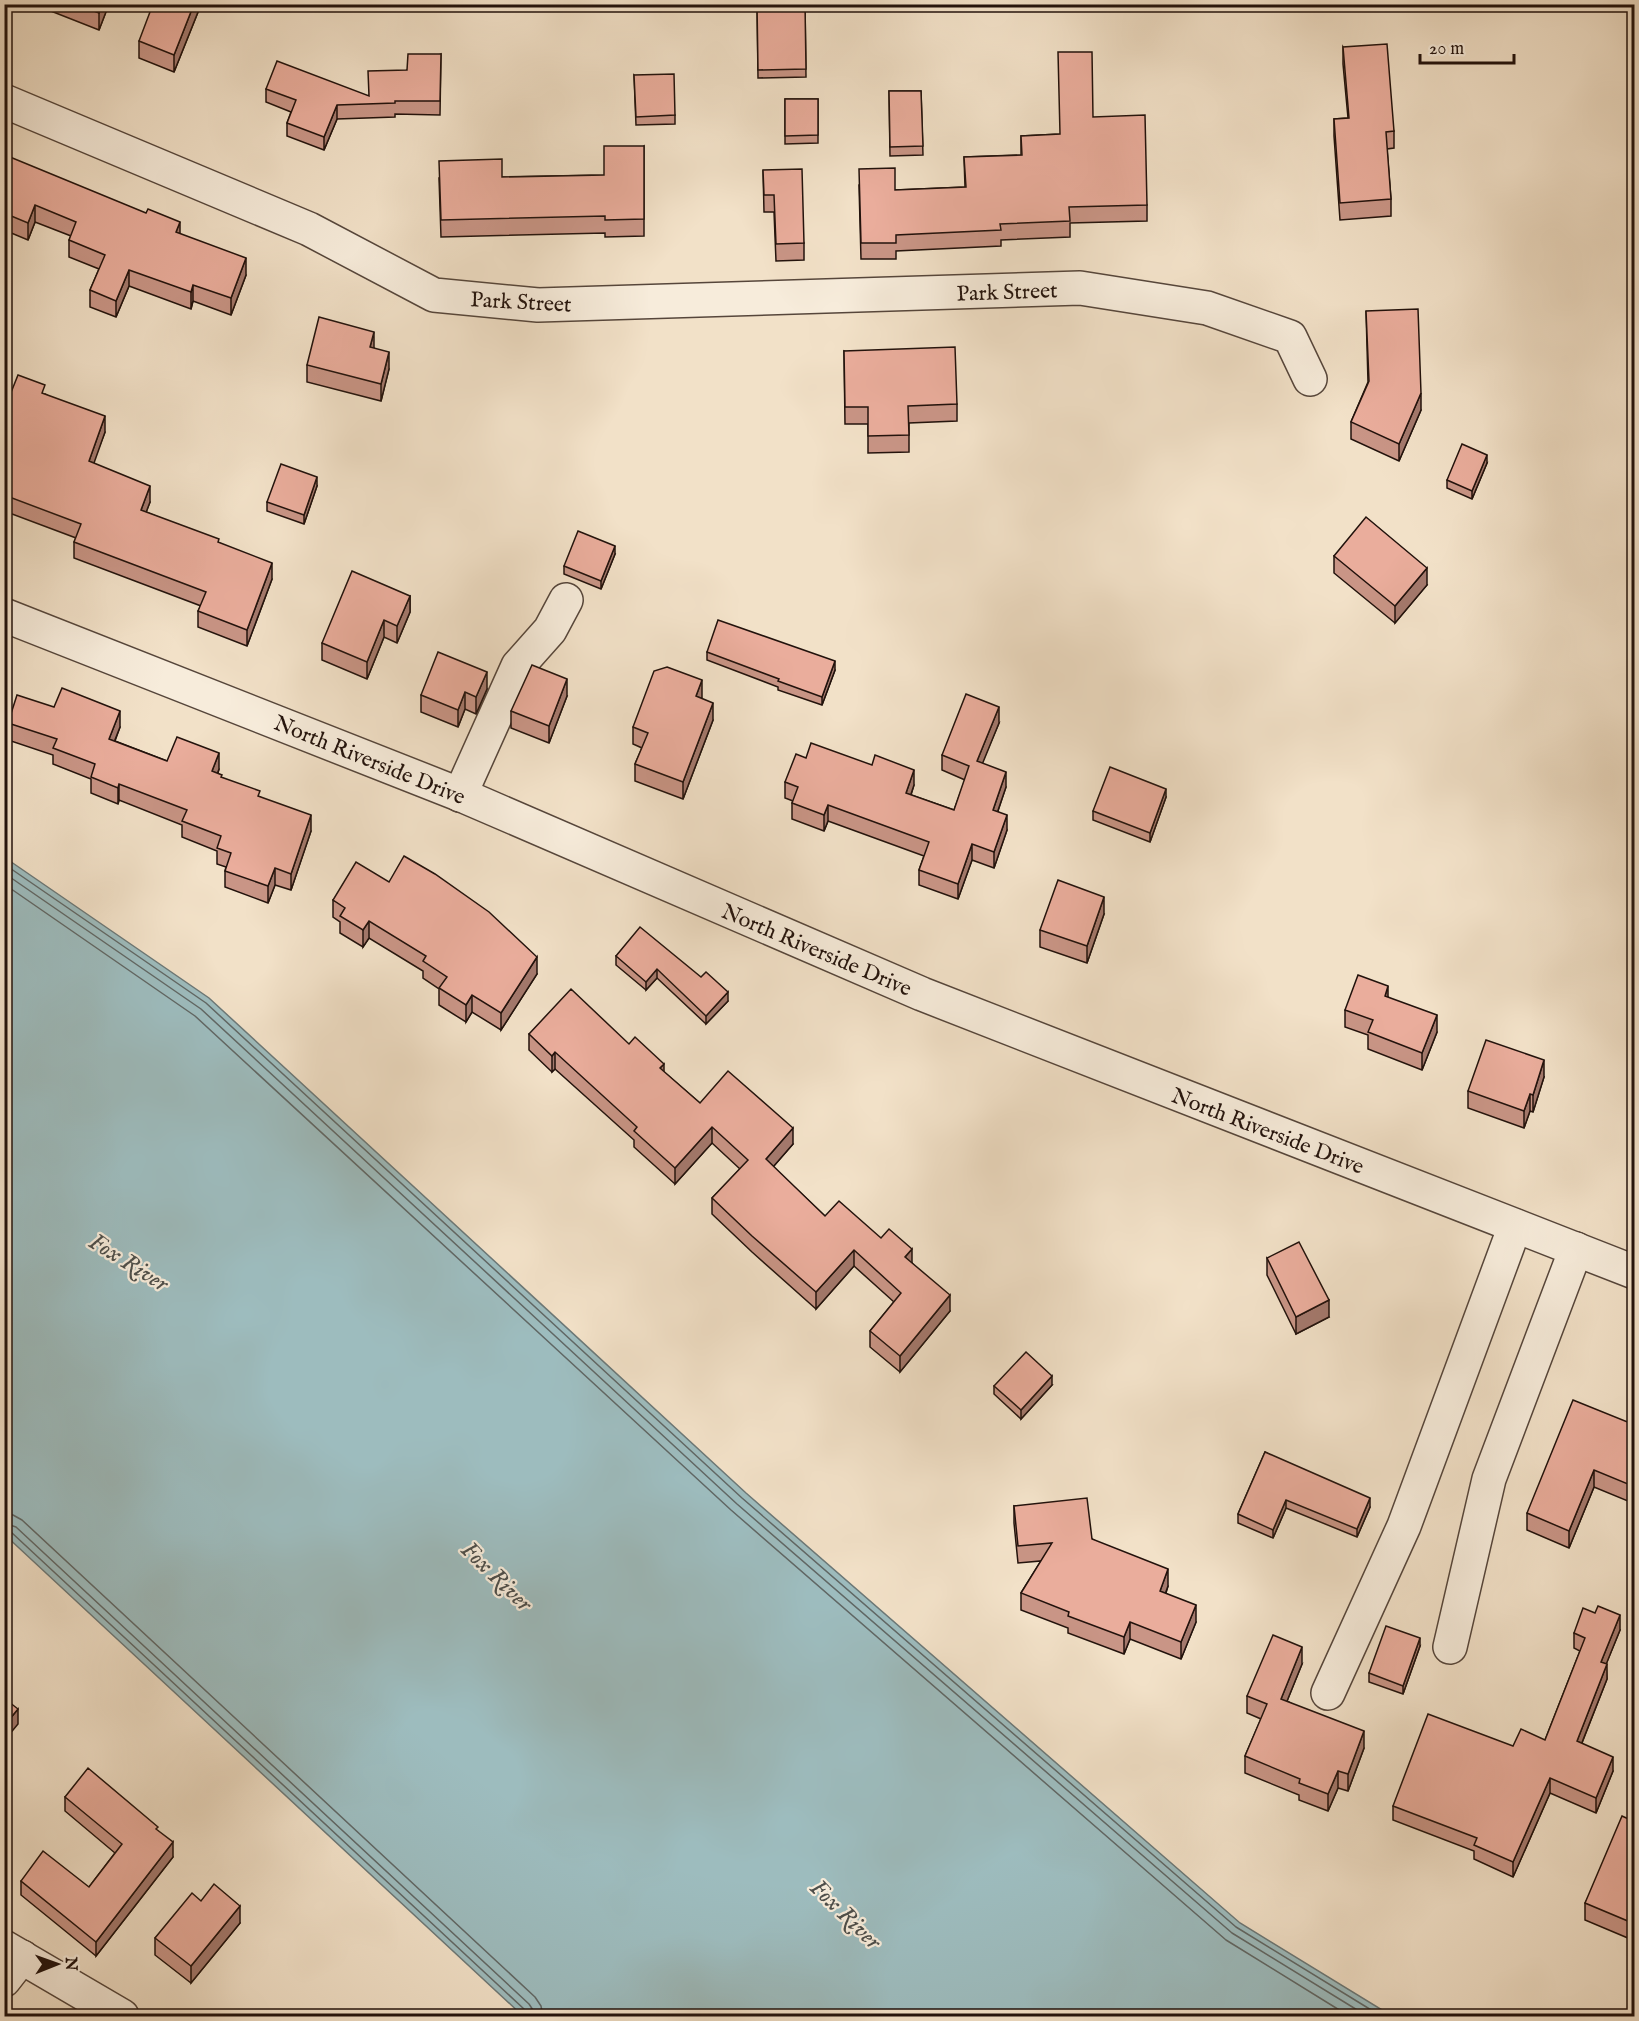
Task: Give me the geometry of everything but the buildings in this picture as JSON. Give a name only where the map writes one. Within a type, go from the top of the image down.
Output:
[{"type":"street","name":"Park Street","points":[[4,101],[309,228],[434,295],[538,305],[1080,288],[1207,308],[1290,337],[1310,379]]},
{"type":"street","points":[[460,795],[518,666],[550,630],[566,600]]},
{"type":"street","name":"North Riverside Drive","points":[[4,615],[460,795],[922,994],[1635,1272]]},
{"type":"street","points":[[1328,1693],[1404,1526],[1515,1226]]},
{"type":"street","points":[[1450,1647],[1489,1479],[1576,1250]]},
{"type":"street","points":[[10,1962],[122,2016]]},
{"type":"water","name":"Fox River","points":[[4,857],[209,998],[746,1493],[1240,1923],[1392,2016],[523,2016],[5,1535]]}]
